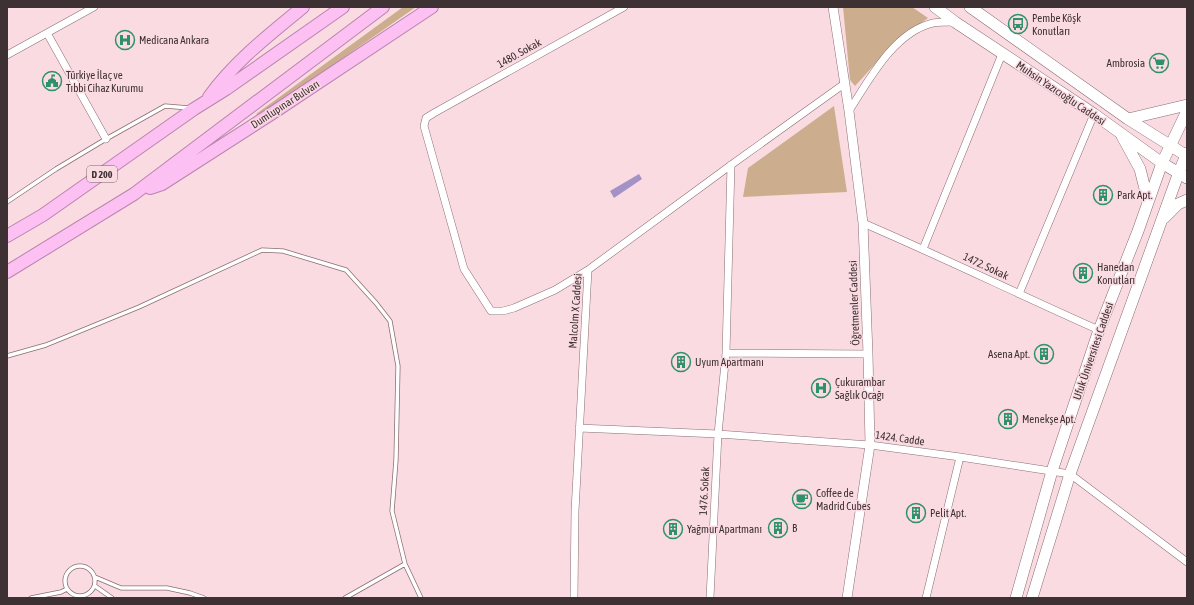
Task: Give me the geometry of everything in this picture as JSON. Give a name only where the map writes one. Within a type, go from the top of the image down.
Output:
[{"type":"highway","points":[[205,102],[220,81],[268,36],[303,7]]},
{"type":"highway","name":"Dumlupınar Bulvarı","points":[[7,272],[134,194],[383,7]]},
{"type":"highway","name":"Dumlupınar Bulvarı","points":[[134,194],[162,184],[432,7]]},
{"type":"highway","points":[[194,109],[226,89],[340,9]]},
{"type":"highway","name":"D 200","points":[[7,236],[42,215],[194,109]]},
{"type":"main road","name":"Muhsin Yazıcıoğlu Caddesi","points":[[935,7],[1002,54],[1094,114],[1162,163],[1183,175]]},
{"type":"main road","name":"Muhsin Yazıcıoğlu Caddesi","points":[[970,7],[1128,119],[1170,146],[1187,154]]},
{"type":"main road","points":[[1128,119],[1187,105]]},
{"type":"main road","name":"Ufuk Üniversitesi Caddesi","points":[[1016,598],[1052,471],[1099,330],[1162,163],[1187,111]]},
{"type":"main road","points":[[1120,133],[1140,169],[1148,201]]},
{"type":"main road","name":"Ufuk Üniversitesi Caddesi","points":[[1032,598],[1070,474],[1161,221],[1183,175],[1187,154]]},
{"type":"main road","points":[[1161,221],[1178,204],[1187,200]]},
{"type":"street","points":[[7,55],[94,7]]},
{"type":"street","name":"1480. Sokak","points":[[588,270],[555,290],[514,308],[503,311],[491,311],[464,270],[424,126],[426,118],[624,7]]},
{"type":"street","name":"Öğretmenler Caddesi","points":[[833,7],[849,111],[863,223],[868,354],[870,445],[847,598]]},
{"type":"street","points":[[849,111],[881,64],[895,46],[908,34],[933,23],[955,22]]},
{"type":"street","points":[[47,33],[106,139]]},
{"type":"street","points":[[923,249],[1002,54]]},
{"type":"street","name":"Malcolm X Caddesi","points":[[574,598],[575,511],[588,270],[844,84]]},
{"type":"street","points":[[1019,294],[1094,114]]},
{"type":"street","name":"1476. Sokak","points":[[710,598],[718,434],[726,353],[731,165]]},
{"type":"street","name":"1472. Sokak","points":[[863,223],[1099,330]]},
{"type":"street","points":[[726,353],[868,354]]},
{"type":"street","name":"1424. Cadde","points":[[579,428],[718,434],[870,445],[1070,474],[1187,562]]},
{"type":"street","points":[[926,598],[960,457]]},
{"type":"lane","points":[[7,202],[106,139],[165,106],[194,109]]},
{"type":"lane","points":[[7,356],[46,345],[132,310],[262,250],[283,251],[346,270],[390,321],[398,366],[396,460],[392,511],[405,564],[421,598]]},
{"type":"lane","points":[[345,598],[405,564]]},
{"type":"lane","points":[[95,577],[95,586],[90,593],[82,596],[73,595],[67,589],[65,579],[70,569],[80,566],[89,569],[95,577],[121,588],[167,588],[204,598]]},
{"type":"lane","points":[[95,586],[112,598]]},
{"type":"lane","points":[[31,598],[61,592],[67,589]]},
{"type":"shaded area","points":[[403,7],[416,7],[260,116],[256,114]]},
{"type":"shaded area","points":[[843,7],[912,7],[928,18],[896,41],[855,86],[850,80]]},
{"type":"shaded area","points":[[834,106],[847,192],[743,197],[748,168]]},
{"type":"shaded area","points":[[639,174],[642,179],[614,198],[610,191]]},
{"type":"place","name":"Pembe Köşk Konutları","points":[[1018,24]]},
{"type":"place","name":"Medicana Ankara","points":[[125,40]]},
{"type":"place","name":"Ambrosia","points":[[1159,63]]},
{"type":"place","name":"Türkiye İlaç ve Tıbbi Cihaz Kurumu","points":[[52,81]]},
{"type":"place","name":"Park Apt.","points":[[1103,195]]},
{"type":"place","name":"Hanedan Konutları","points":[[1083,273]]},
{"type":"place","name":"Asena Apt.","points":[[1044,354]]},
{"type":"place","name":"Uyum Apartmanı","points":[[681,362]]},
{"type":"place","name":"Çukurambar Sağlık Ocağı","points":[[821,388]]},
{"type":"place","name":"Menekşe Apt.","points":[[1008,419]]},
{"type":"place","name":"Coffee de Madrid Cubes","points":[[802,499]]},
{"type":"place","name":"Pelit Apt.","points":[[916,513]]},
{"type":"place","name":"B","points":[[778,528]]},
{"type":"place","name":"Yağmur Apartmanı","points":[[673,529]]}]
